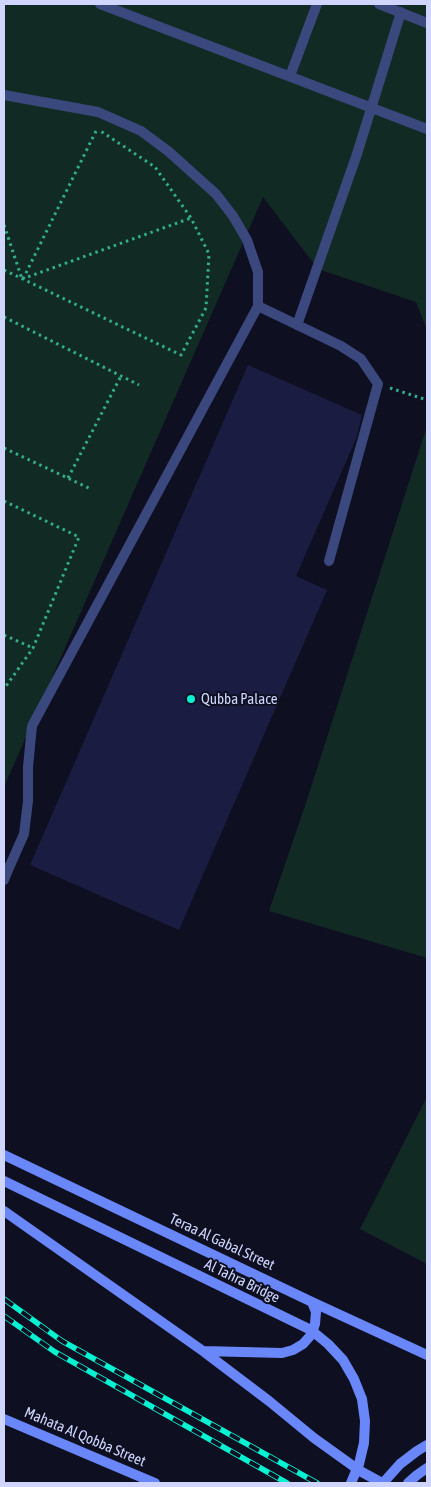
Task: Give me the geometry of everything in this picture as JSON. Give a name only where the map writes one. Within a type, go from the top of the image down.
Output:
[{"type":"main road","name":"Teraa Al Gabal Street","points":[[4,1155],[427,1355]]},
{"type":"main road","name":"Al Tahra Bridge","points":[[4,1181],[311,1330],[328,1344],[343,1360],[354,1379],[362,1399],[365,1421],[364,1443],[359,1464],[350,1483]]},
{"type":"main road","points":[[4,1211],[203,1351],[314,1438],[360,1471],[382,1483],[400,1464],[427,1445]]},
{"type":"main road","points":[[203,1351],[282,1353],[294,1350],[311,1335],[315,1324],[316,1312],[312,1302]]},
{"type":"main road","name":"Mahata Al Qobba Street","points":[[4,1419],[154,1483]]},
{"type":"main road","points":[[408,1483],[427,1468]]},
{"type":"lane","points":[[100,4],[427,129]]},
{"type":"lane","points":[[290,76],[317,4]]},
{"type":"lane","points":[[379,4],[427,23]]},
{"type":"lane","points":[[297,325],[357,154],[401,12]]},
{"type":"lane","points":[[4,95],[98,112],[140,131],[168,151],[216,194],[248,240],[258,272],[258,306],[32,726],[28,767],[28,801],[24,834],[6,869],[4,880]]},
{"type":"lane","points":[[258,306],[341,346],[361,359],[378,384],[329,561]]},
{"type":"path","points":[[4,270],[182,355],[206,308],[209,254],[191,218],[154,167],[97,129],[89,126]]},
{"type":"path","points":[[22,279],[97,129]]},
{"type":"path","points":[[22,279],[191,218]]},
{"type":"path","points":[[4,225],[22,279]]},
{"type":"path","points":[[4,317],[139,385]]},
{"type":"path","points":[[68,478],[121,376]]},
{"type":"path","points":[[378,384],[427,400]]},
{"type":"path","points":[[4,448],[91,489]]},
{"type":"path","points":[[4,501],[79,537],[33,648],[4,689]]},
{"type":"path","points":[[4,635],[33,648]]},
{"type":"green space","points":[[4,4],[427,4],[427,330],[416,302],[318,269],[263,197],[4,787]]},
{"type":"green space","points":[[427,426],[427,958],[269,911],[305,806]]},
{"type":"green space","points":[[427,1097],[427,1264],[360,1229]]},
{"type":"building","name":"Qubba Palace","points":[[248,365],[362,415],[356,439],[296,576],[327,590],[179,930],[30,865]]},
{"type":"railway","points":[[4,1299],[62,1341],[317,1483]]},
{"type":"railway","points":[[4,1316],[55,1352],[287,1483]]},
{"type":"place","name":"Qubba Palace","points":[[191,699]]}]
